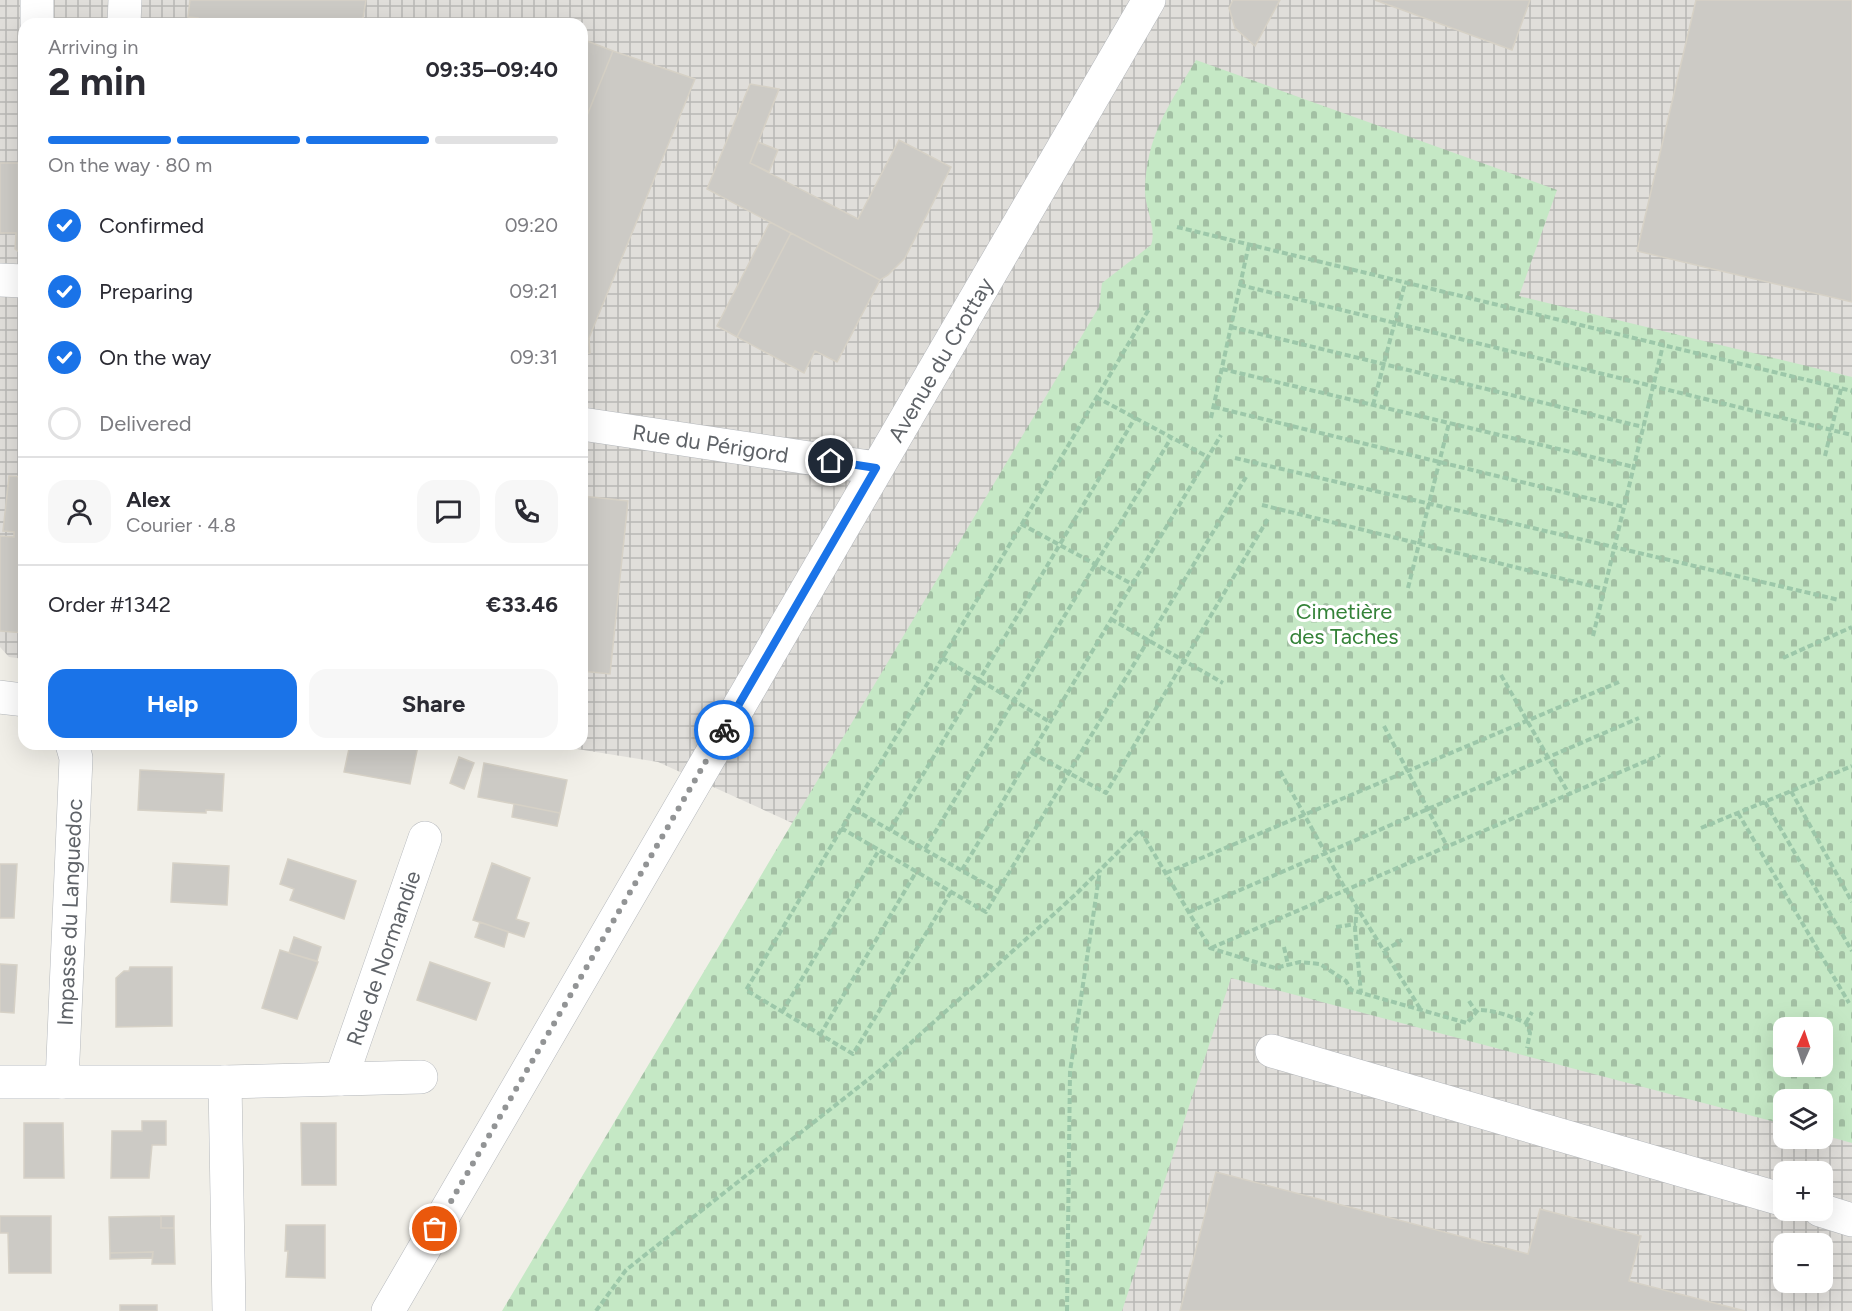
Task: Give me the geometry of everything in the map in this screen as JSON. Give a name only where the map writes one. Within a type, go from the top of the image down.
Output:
[{"type":"street","points":[[37,0],[37,18]]},
{"type":"street","points":[[124,18],[125,0]]},
{"type":"street","name":"Avenue du Crottay","points":[[388,1311],[1149,0]]},
{"type":"street","points":[[0,280],[18,281]]},
{"type":"street","name":"Rue du Périgord","points":[[588,425],[876,468]]},
{"type":"street","points":[[0,697],[18,699]]},
{"type":"street","name":"Impasse du Languedoc","points":[[62,1082],[76,758],[74,750]]},
{"type":"street","name":"Rue de Normandie","points":[[341,1079],[425,838]]},
{"type":"street","points":[[1272,1051],[1773,1197]]},
{"type":"street","name":"Rue de Normandie","points":[[0,1082],[225,1082],[421,1077]]},
{"type":"street","points":[[225,1082],[229,1311]]},
{"type":"street","points":[[1833,1214],[1852,1220]]},
{"type":"path","points":[[1177,227],[1852,392]]},
{"type":"path","points":[[1211,418],[1249,244]]},
{"type":"path","points":[[1373,405],[1405,283]]},
{"type":"path","points":[[1240,285],[1852,435]]},
{"type":"path","points":[[951,892],[853,1054],[746,990],[1149,309]]},
{"type":"path","points":[[1231,327],[1644,427]]},
{"type":"path","points":[[1593,636],[1663,345]]},
{"type":"path","points":[[1222,369],[1634,467]]},
{"type":"path","points":[[1825,456],[1841,389]]},
{"type":"path","points":[[1096,397],[1208,457]]},
{"type":"path","points":[[1214,407],[1624,507]]},
{"type":"path","points":[[890,830],[1135,418]]},
{"type":"path","points":[[1408,588],[1449,423]]},
{"type":"path","points":[[962,870],[1221,435]]},
{"type":"path","points":[[925,849],[1171,438]]},
{"type":"path","points":[[1235,458],[1839,600]]},
{"type":"path","points":[[842,828],[986,912],[1246,477]]},
{"type":"path","points":[[1262,505],[1604,589]]},
{"type":"path","points":[[1032,753],[1106,794],[1269,517]]},
{"type":"path","points":[[1021,524],[1132,584]]},
{"type":"path","points":[[1112,619],[1223,683]]},
{"type":"path","points":[[1783,658],[1852,627]]},
{"type":"path","points":[[942,658],[1050,722]]},
{"type":"path","points":[[1501,675],[1569,794]]},
{"type":"path","points":[[1166,873],[1619,682]]},
{"type":"path","points":[[1189,912],[1640,718]]},
{"type":"path","points":[[1384,726],[1447,846]]},
{"type":"path","points":[[1210,948],[1660,755]]},
{"type":"path","points":[[1701,828],[1852,766]]},
{"type":"path","points":[[1280,771],[1346,890],[1421,1011]]},
{"type":"path","points":[[1791,791],[1852,902]]},
{"type":"path","points":[[1765,802],[1852,951]]},
{"type":"path","points":[[853,809],[998,891]]},
{"type":"path","points":[[1738,813],[1849,1003]]},
{"type":"path","points":[[596,1311],[626,1270],[884,1067],[1100,870],[1140,830],[1210,948],[1275,968],[1300,962],[1320,964],[1346,981],[1351,990],[1467,1023],[1476,1012],[1490,1010],[1526,1023],[1530,1033],[1527,1048]]},
{"type":"path","points":[[782,1012],[879,850]]},
{"type":"path","points":[[1067,1311],[1070,1072],[1100,870]]},
{"type":"path","points":[[820,1035],[916,872]]},
{"type":"path","points":[[1357,907],[1361,993]]},
{"type":"path","points":[[1336,927],[1356,924]]},
{"type":"path","points":[[1384,951],[1402,940]]},
{"type":"path","points":[[1284,947],[1288,965]]},
{"type":"path","points":[[1470,1001],[1476,1012]]},
{"type":"path","points":[[1526,1023],[1532,1012]]},
{"type":"shaded area","points":[[0,0],[1852,0],[1852,1311],[512,1311],[810,831],[658,762],[583,750],[588,750],[588,18],[18,18],[18,658],[9,657],[0,647]]},
{"type":"green space","name":"Cimetière des Taches","points":[[1196,60],[1557,190],[1519,296],[1852,377],[1852,1143],[1833,1138],[1833,1089],[1773,1089],[1773,1121],[1231,978],[1122,1311],[502,1311],[1099,307],[1102,283],[1151,245],[1153,232],[1145,191],[1146,171],[1154,137],[1168,107]]},
{"type":"building","points":[[190,0],[366,0],[363,18],[188,17]]},
{"type":"building","points":[[1233,0],[1280,0],[1255,46],[1235,28],[1229,8]]},
{"type":"building","points":[[1375,0],[1530,0],[1512,50]]},
{"type":"building","points":[[1696,0],[1852,0],[1852,302],[1637,251]]},
{"type":"building","points":[[588,41],[613,51],[588,113]]},
{"type":"building","points":[[613,51],[695,79],[589,338],[590,353],[588,353],[588,113]]},
{"type":"building","points":[[750,84],[779,89],[750,163],[858,219],[899,140],[951,167],[905,258],[888,275],[880,280],[707,189]]},
{"type":"building","points":[[758,142],[778,150],[769,172],[750,163]]},
{"type":"building","points":[[0,163],[18,163],[18,251],[15,249],[16,233],[0,233]]},
{"type":"building","points":[[770,222],[791,233],[737,337],[717,326]]},
{"type":"building","points":[[791,233],[880,280],[837,362],[815,351],[804,373],[737,337]]},
{"type":"building","points":[[9,476],[18,477],[18,632],[0,631],[0,536],[14,537],[14,532],[3,531]]},
{"type":"building","points":[[588,497],[628,501],[610,674],[588,672]]},
{"type":"building","points":[[349,750],[417,750],[410,784],[344,772]]},
{"type":"building","points":[[459,757],[474,763],[464,789],[450,783]]},
{"type":"building","points":[[484,763],[567,780],[560,813],[478,797]]},
{"type":"building","points":[[140,770],[224,774],[222,811],[206,810],[206,813],[138,810]]},
{"type":"building","points":[[514,804],[560,813],[557,826],[512,817]]},
{"type":"building","points":[[288,859],[356,881],[344,919],[290,900],[294,889],[280,884]]},
{"type":"building","points":[[173,863],[229,866],[227,905],[171,902]]},
{"type":"building","points":[[492,863],[530,878],[516,919],[529,923],[524,937],[473,920]]},
{"type":"building","points":[[0,864],[17,864],[14,918],[0,918]]},
{"type":"building","points":[[480,922],[508,932],[504,947],[475,937]]},
{"type":"building","points":[[294,937],[321,947],[317,961],[289,953]]},
{"type":"building","points":[[280,950],[318,962],[297,1019],[262,1008]]},
{"type":"building","points":[[430,962],[490,983],[476,1020],[417,1000]]},
{"type":"building","points":[[0,964],[17,965],[14,1013],[0,1012]]},
{"type":"building","points":[[130,967],[172,967],[172,1026],[116,1027],[116,978],[124,971],[129,971]]},
{"type":"building","points":[[142,1121],[166,1121],[166,1145],[152,1145],[149,1178],[111,1178],[112,1131],[142,1131]]},
{"type":"building","points":[[24,1123],[63,1123],[64,1178],[24,1178]]},
{"type":"building","points":[[301,1123],[336,1123],[336,1185],[302,1185]]},
{"type":"building","points":[[1216,1172],[1528,1254],[1540,1209],[1641,1236],[1629,1281],[1745,1311],[1180,1311]]},
{"type":"building","points":[[0,1216],[51,1216],[51,1273],[9,1273],[8,1233],[0,1233]]},
{"type":"building","points":[[161,1216],[174,1216],[174,1228],[161,1228]]},
{"type":"building","points":[[161,1216],[161,1228],[174,1228],[175,1264],[152,1264],[153,1252],[110,1253],[109,1217]]},
{"type":"building","points":[[286,1225],[325,1225],[325,1278],[286,1277],[288,1251],[285,1251]]},
{"type":"building","points":[[153,1252],[152,1258],[110,1259],[110,1253]]},
{"type":"building","points":[[120,1305],[157,1305],[157,1311],[120,1311]]},
{"type":"way so far","points":[[435,1229],[724,730]]},
{"type":"route","points":[[724,730],[876,468],[831,461]]}]
